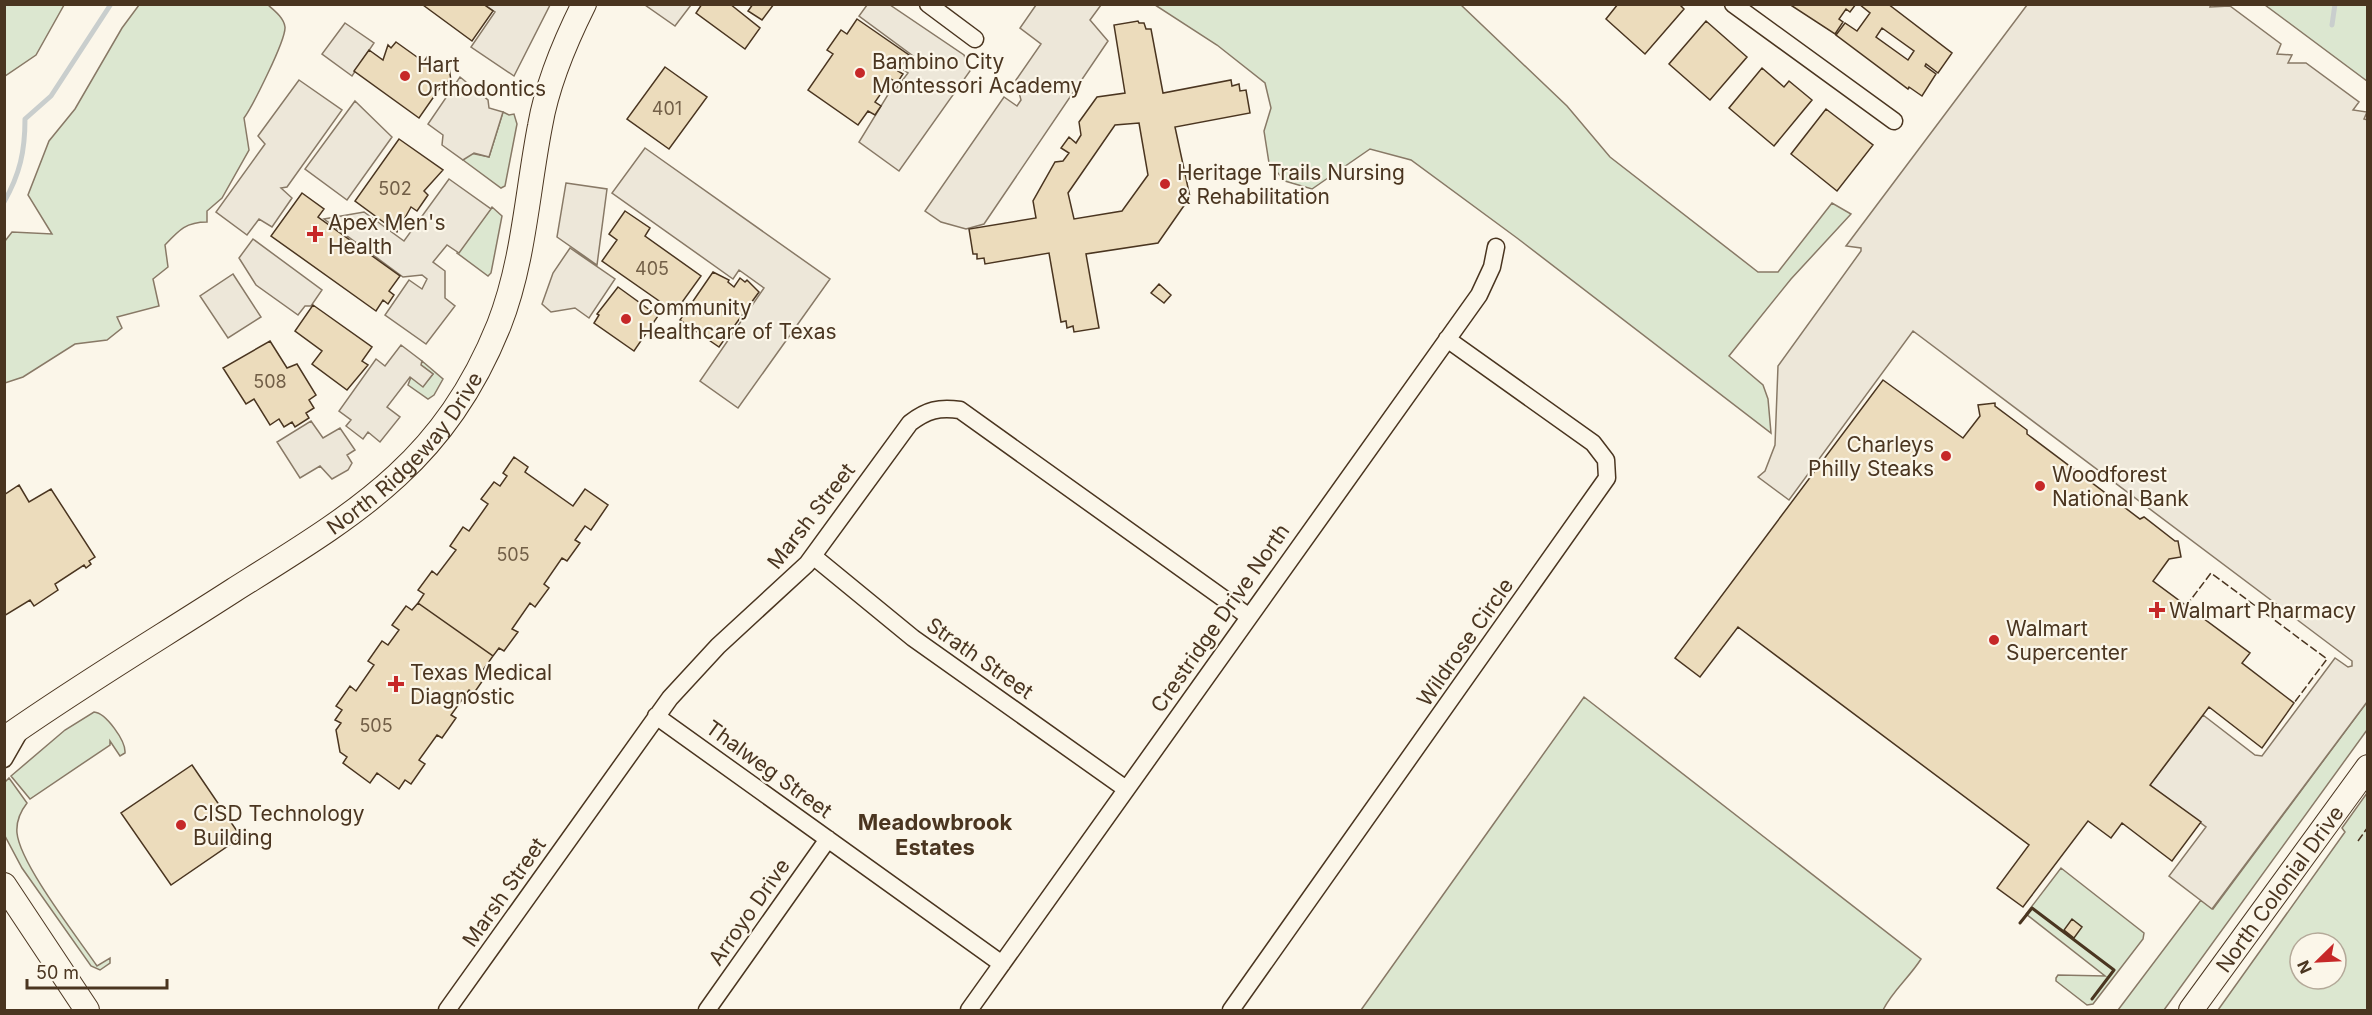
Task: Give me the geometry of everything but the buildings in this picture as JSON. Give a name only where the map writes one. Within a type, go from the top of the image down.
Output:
[{"type":"street","name":"North Ridgeway Drive","points":[[14,732],[333,528],[403,472],[448,420],[477,373],[503,312],[522,242],[546,99],[584,4]]},
{"type":"street","points":[[928,4],[975,39]]},
{"type":"street","points":[[1733,4],[1894,121]]},
{"type":"street","name":"Crestridge Drive North","points":[[969,1011],[1479,294],[1492,267],[1496,247]]},
{"type":"street","name":"Wildrose Circle","points":[[1231,1011],[1607,478],[1606,460],[1593,443],[1447,339]]},
{"type":"street","name":"Marsh Street","points":[[447,1011],[656,716],[687,677],[813,556],[910,423],[924,412],[941,407],[960,410],[1248,616]]},
{"type":"street","name":"Strath Street","points":[[813,556],[913,638],[1126,789]]},
{"type":"street","name":"Thalweg Street","points":[[656,716],[1002,964]]},
{"type":"street","points":[[4,759],[14,732]]},
{"type":"street","name":"North Colonial Drive","points":[[2191,1011],[2367,767]]},
{"type":"street","name":"Arroyo Drive","points":[[708,1011],[828,839]]},
{"type":"street","points":[[4,885],[87,1011]]},
{"type":"green space","points":[[5,4],[64,5],[36,55],[5,76]]},
{"type":"green space","points":[[139,5],[268,5],[281,18],[285,27],[284,34],[275,59],[244,118],[249,150],[222,198],[207,211],[207,222],[194,223],[183,228],[165,245],[168,267],[153,279],[159,306],[117,317],[122,328],[107,340],[75,344],[23,377],[5,383],[5,241],[12,232],[52,234],[28,195],[49,141],[75,109],[122,28]]},
{"type":"green space","points":[[1155,5],[1461,5],[1567,106],[1610,157],[1758,272],[1778,272],[1832,203],[1851,214],[1791,279],[1729,356],[1763,385],[1768,399],[1771,433],[1517,238],[1411,160],[1370,149],[1312,189],[1285,181],[1269,163],[1264,131],[1271,108],[1265,83],[1217,45]]},
{"type":"green space","points":[[2265,5],[2367,5],[2367,81]]},
{"type":"green space","points":[[503,112],[509,115],[514,114],[517,124],[505,186],[501,188],[463,160],[470,153],[489,157]]},
{"type":"green space","points":[[492,207],[502,216],[491,273],[488,276],[457,253]]},
{"type":"green space","points":[[422,361],[443,379],[434,395],[428,399],[408,385],[411,377],[423,386],[433,374],[420,364]]},
{"type":"green space","points":[[1584,697],[1921,959],[1891,996],[1883,1010],[1361,1010]]},
{"type":"green space","points":[[2367,702],[2367,730],[2164,1010],[2118,1010],[2201,900],[2213,909]]},
{"type":"green space","points":[[94,712],[104,717],[114,728],[125,753],[120,756],[110,741],[110,745],[30,799],[11,776],[65,730]]},
{"type":"green space","points":[[9,778],[27,803],[19,817],[17,833],[28,863],[51,901],[97,966],[110,958],[110,963],[100,970],[91,966],[22,868],[5,836],[5,782]]},
{"type":"green space","points":[[2367,793],[2367,1010],[2218,1010],[2345,832],[2342,828]]},
{"type":"green space","points":[[2061,868],[2144,933],[2143,939],[2093,1004],[2087,1005],[2056,981],[2056,978],[2058,975],[2105,976],[2026,914]]},
{"type":"shaded area","points":[[2211,4],[2210,7],[2230,6],[2281,44],[2277,54],[2292,55],[2288,63],[2306,63],[2359,102],[2353,110],[2367,112],[2364,119],[2368,120],[2367,702],[2212,909],[2169,876],[2206,827],[2150,785],[2203,715],[2255,755],[2262,756],[2335,658],[2348,667],[2352,666],[2352,661],[1913,331],[1789,500],[1758,477],[1765,471],[1775,445],[1778,366],[1861,251],[1861,248],[1846,246],[2027,5]]},
{"type":"shaded area","points":[[485,5],[550,5],[514,76],[471,47],[495,12]]},
{"type":"shaded area","points":[[645,5],[691,5],[675,26]]},
{"type":"shaded area","points":[[867,5],[890,5],[964,55],[970,71],[899,171],[859,142],[892,88],[896,89],[908,73],[904,70],[913,56],[859,16]]},
{"type":"shaded area","points":[[1036,5],[1101,5],[1090,20],[1108,41],[984,224],[966,229],[941,222],[925,211],[1004,97],[1017,106],[1021,100],[1016,80],[1041,44],[1020,28]]},
{"type":"shaded area","points":[[345,23],[374,43],[352,76],[322,54]]},
{"type":"shaded area","points":[[460,77],[488,100],[489,108],[503,112],[489,157],[474,153],[463,160],[442,145],[443,135],[428,124]]},
{"type":"shaded area","points":[[299,80],[342,110],[287,187],[281,188],[292,198],[272,227],[259,219],[247,235],[216,212],[265,144],[258,136]]},
{"type":"shaded area","points":[[355,101],[392,137],[347,200],[305,169]]},
{"type":"shaded area","points":[[645,148],[830,279],[738,408],[700,381],[764,288],[739,270],[733,279],[612,193]]},
{"type":"shaded area","points":[[449,179],[491,209],[459,253],[447,245],[433,262],[445,271],[445,298],[455,306],[426,344],[385,315],[409,280],[422,289],[427,279],[422,275],[403,277],[324,219],[364,212],[404,241]]},
{"type":"shaded area","points":[[566,183],[607,189],[597,265],[557,237]]},
{"type":"shaded area","points":[[253,239],[322,290],[311,306],[305,306],[298,315],[256,285],[239,258]]},
{"type":"shaded area","points":[[570,248],[615,279],[589,318],[575,308],[551,312],[542,304],[553,273]]},
{"type":"shaded area","points":[[233,274],[261,317],[228,338],[200,296]]},
{"type":"shaded area","points":[[401,345],[422,361],[421,365],[433,374],[423,387],[410,377],[387,407],[400,417],[380,442],[368,432],[363,439],[346,426],[351,420],[339,411],[376,359],[385,366]]},
{"type":"shaded area","points":[[311,421],[323,438],[340,428],[355,450],[347,455],[352,463],[348,470],[332,479],[320,466],[300,478],[277,442]]},
{"type":"waterway","points":[[4,202],[14,182],[20,162],[25,119],[51,96],[111,4]]},
{"type":"waterway","points":[[2332,25],[2335,4]]},
{"type":"fence","points":[[2186,606],[2211,573],[2327,659],[2294,703]]},
{"type":"fence","points":[[2358,841],[2368,827]]},
{"type":"wall","points":[[2020,923],[2032,908],[2114,970],[2092,999]]},
{"type":"place","name":"Bambino City Montessori Academy","points":[[860,73]]},
{"type":"place","name":"Hart Orthodontics","points":[[405,76]]},
{"type":"place","name":"Heritage Trails Nursing & Rehabilitation","points":[[1165,184]]},
{"type":"place","name":"Apex Men's Health","points":[[315,234]]},
{"type":"place","name":"Community Healthcare of Texas","points":[[626,319]]},
{"type":"place","name":"Charleys Philly Steaks","points":[[1946,456]]},
{"type":"place","name":"Woodforest National Bank","points":[[2040,486]]},
{"type":"place","name":"Walmart Pharmacy","points":[[2157,610]]},
{"type":"place","name":"Walmart Supercenter","points":[[1994,640]]},
{"type":"place","name":"Texas Medical Diagnostic","points":[[396,684]]},
{"type":"place","name":"CISD Technology Building","points":[[181,825]]},
{"type":"district","name":"Meadowbrook Estates","points":[[935,834]]}]
